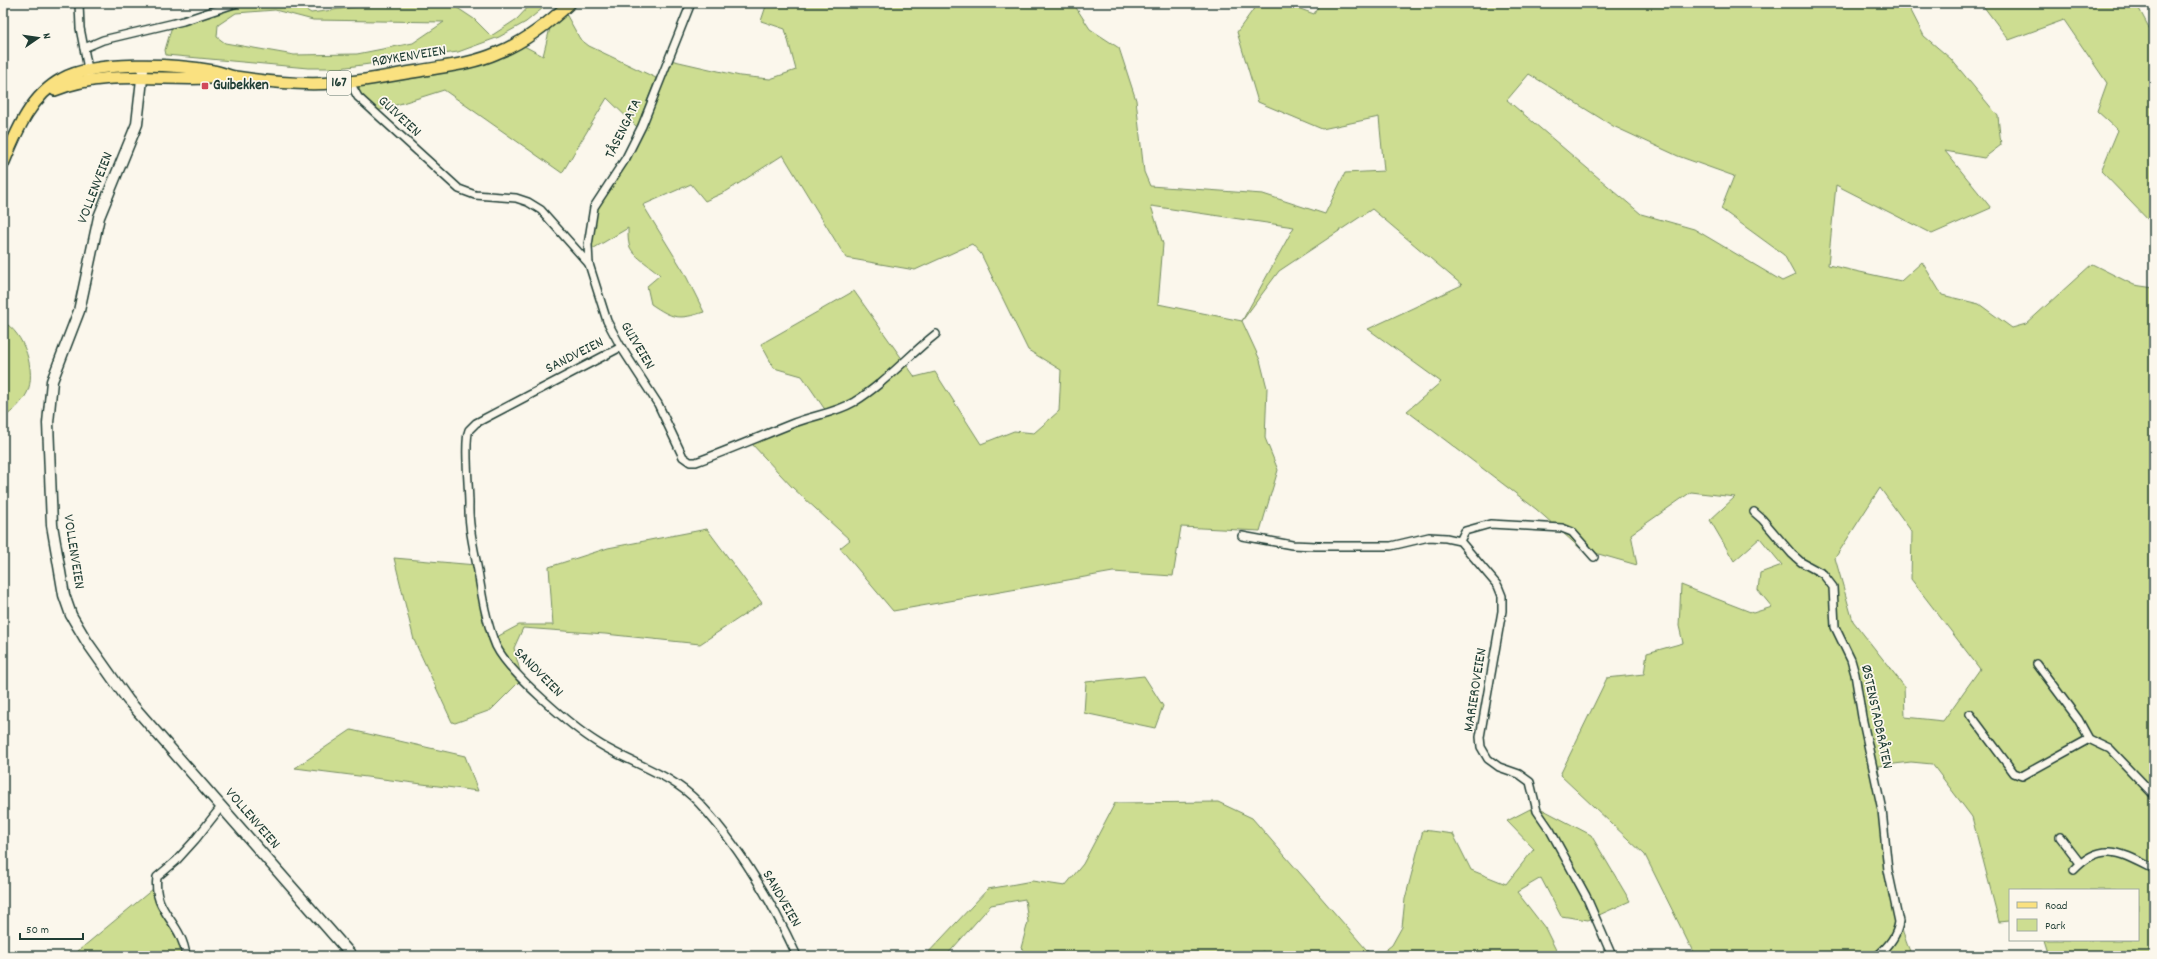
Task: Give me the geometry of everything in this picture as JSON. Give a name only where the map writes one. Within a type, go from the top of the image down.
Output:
[{"type":"main road","name":"RØYKENVEIEN","points":[[3,164],[24,118],[45,93],[62,79],[89,75],[112,67],[143,66],[194,69],[234,77],[302,83],[349,81],[460,64],[487,57],[530,36],[570,3]]},
{"type":"main road","name":"VOLLENVEIEN","points":[[143,66],[143,78],[137,124],[103,206],[95,232],[79,311],[56,367],[50,387],[48,433],[49,496],[54,545],[66,602],[71,615],[87,642],[134,707],[352,956]]},
{"type":"main road","name":"RØYKENVEIEN","points":[[89,75],[143,78],[234,77]]},
{"type":"street","points":[[79,3],[80,28],[89,75]]},
{"type":"street","points":[[84,48],[103,40],[183,21],[237,3]]},
{"type":"street","name":"TÅSENGATA","points":[[589,264],[588,245],[594,207],[626,158],[642,126],[691,3]]},
{"type":"street","name":"GUIVEIEN","points":[[349,81],[358,97],[459,189],[475,195],[516,198],[528,202],[541,210],[589,264],[607,321],[621,347],[658,404],[683,456],[690,462],[696,462],[738,447],[796,422],[833,412],[853,402],[874,388],[936,334]]},
{"type":"street","name":"SANDVEIEN","points":[[621,347],[476,423],[469,431],[467,443],[468,516],[488,625],[504,660],[522,679],[576,728],[599,744],[675,782],[698,802],[723,832],[756,880],[779,917],[797,956]]},
{"type":"street","name":"ØSTENSTADBRÅTEN","points":[[1754,512],[1762,519],[1792,554],[1801,562],[1823,574],[1833,587],[1836,627],[1851,660],[1855,674],[1882,810],[1888,870],[1899,922],[1898,930],[1889,945],[1877,956]]},
{"type":"street","points":[[1242,536],[1292,545],[1391,546],[1429,537],[1460,541],[1465,531],[1490,524],[1548,526],[1572,532],[1594,557]]},
{"type":"street","name":"MARIEROVEIEN","points":[[1460,541],[1498,586],[1502,596],[1502,611],[1480,737],[1481,747],[1488,759],[1499,767],[1523,776],[1530,782],[1537,811],[1550,830],[1586,896],[1612,956]]},
{"type":"street","points":[[2037,664],[2078,719],[2089,739],[2110,749],[2154,795]]},
{"type":"street","points":[[1970,714],[2014,774],[2022,776],[2089,739]]},
{"type":"street","points":[[186,956],[180,933],[161,906],[156,890],[157,876],[190,845],[221,806]]},
{"type":"street","points":[[2060,837],[2080,863]]},
{"type":"street","points":[[2074,870],[2080,863],[2106,852],[2118,852],[2154,869]]},
{"type":"green space","points":[[245,3],[295,3],[311,13],[383,3],[427,3],[456,7],[474,19],[491,36],[517,19],[532,3],[549,3],[526,22],[499,37],[458,52],[340,68],[308,68],[166,55],[165,50],[172,26]],"holes":[[[275,10],[313,20],[444,22],[413,43],[357,54],[294,55],[225,43],[217,37],[218,25],[236,13]]]},
{"type":"green space","points":[[767,3],[1073,3],[1090,29],[1119,48],[1136,100],[1144,172],[1150,186],[1263,194],[1325,214],[1345,173],[1384,171],[1379,117],[1322,129],[1258,102],[1237,32],[1258,3],[1284,3],[1314,14],[1320,3],[1907,3],[1924,36],[1951,59],[1998,116],[2001,145],[1984,158],[1945,151],[1991,208],[1932,234],[1836,185],[1828,265],[1901,281],[1922,262],[1942,295],[1979,304],[2012,328],[2026,324],[2092,264],[2134,285],[2154,288],[2154,956],[2049,956],[2044,941],[2139,941],[2139,889],[2009,889],[2009,921],[1999,922],[1972,817],[1932,764],[1911,762],[1878,766],[1891,887],[1903,934],[1912,956],[1695,956],[1645,855],[1560,775],[1607,678],[1644,674],[1647,653],[1683,643],[1679,626],[1681,585],[1753,613],[1772,607],[1758,590],[1760,573],[1782,565],[1760,538],[1734,561],[1710,520],[1735,497],[1691,492],[1631,534],[1637,565],[1581,549],[1536,509],[1407,411],[1441,382],[1368,329],[1462,285],[1372,209],[1279,271],[1242,321],[1260,360],[1267,388],[1265,438],[1278,470],[1260,531],[1181,527],[1173,576],[1113,572],[893,611],[840,548],[850,540],[793,488],[751,443],[826,411],[802,376],[774,368],[761,344],[854,291],[915,377],[935,372],[981,444],[1014,431],[1034,433],[1059,411],[1061,370],[1028,350],[981,254],[972,244],[915,270],[846,258],[783,155],[727,191],[705,201],[691,184],[643,205],[684,272],[704,312],[676,317],[665,313],[651,304],[647,286],[660,275],[634,253],[629,242],[628,228],[589,251],[595,205],[629,151],[666,59],[740,76],[770,79],[796,70],[785,29],[761,21]],"holes":[[[1529,74],[1613,126],[1678,156],[1734,176],[1721,209],[1784,255],[1795,275],[1782,281],[1694,229],[1641,214],[1507,100]],[[1151,206],[1294,227],[1242,321],[1158,304],[1163,244]],[[1880,488],[1912,532],[1911,579],[1980,669],[1943,721],[1905,717],[1904,686],[1853,621],[1835,558]]]},
{"type":"green space","points":[[1989,3],[2136,3],[2154,37],[2154,226],[2101,171],[2118,130],[2097,111],[2107,83],[2064,20],[2009,40],[1984,7]]},
{"type":"green space","points":[[566,14],[580,39],[589,46],[656,78],[637,127],[607,98],[562,173],[444,90],[377,111],[354,87],[420,77],[484,63],[524,46],[543,56],[550,28]]},
{"type":"green space","points":[[3,322],[17,334],[27,353],[30,384],[22,401],[3,418]]},
{"type":"green space","points":[[707,529],[762,603],[700,644],[605,634],[523,628],[514,648],[522,679],[491,710],[455,723],[452,722],[414,640],[394,558],[476,565],[493,639],[519,625],[553,625],[549,567],[608,548]]},
{"type":"green space","points":[[1144,676],[1163,706],[1155,728],[1084,713],[1086,682]]},
{"type":"green space","points":[[351,730],[465,756],[478,791],[295,768]]},
{"type":"green space","points":[[1218,802],[1252,818],[1372,956],[1266,956],[1263,951],[1255,956],[1030,956],[1021,948],[1028,922],[1025,899],[991,905],[946,956],[925,956],[988,889],[1032,881],[1065,886],[1083,864],[1115,803]]},
{"type":"green space","points":[[1536,806],[1591,835],[1630,901],[1588,920],[1561,916],[1541,878],[1517,892],[1545,928],[1559,956],[1378,956],[1392,945],[1402,927],[1405,899],[1423,830],[1453,834],[1471,870],[1506,884],[1534,849],[1507,821]]},
{"type":"green space","points":[[153,889],[178,931],[182,956],[72,956]]},
{"type":"place","name":"Guibekken","points":[[205,86]]}]
